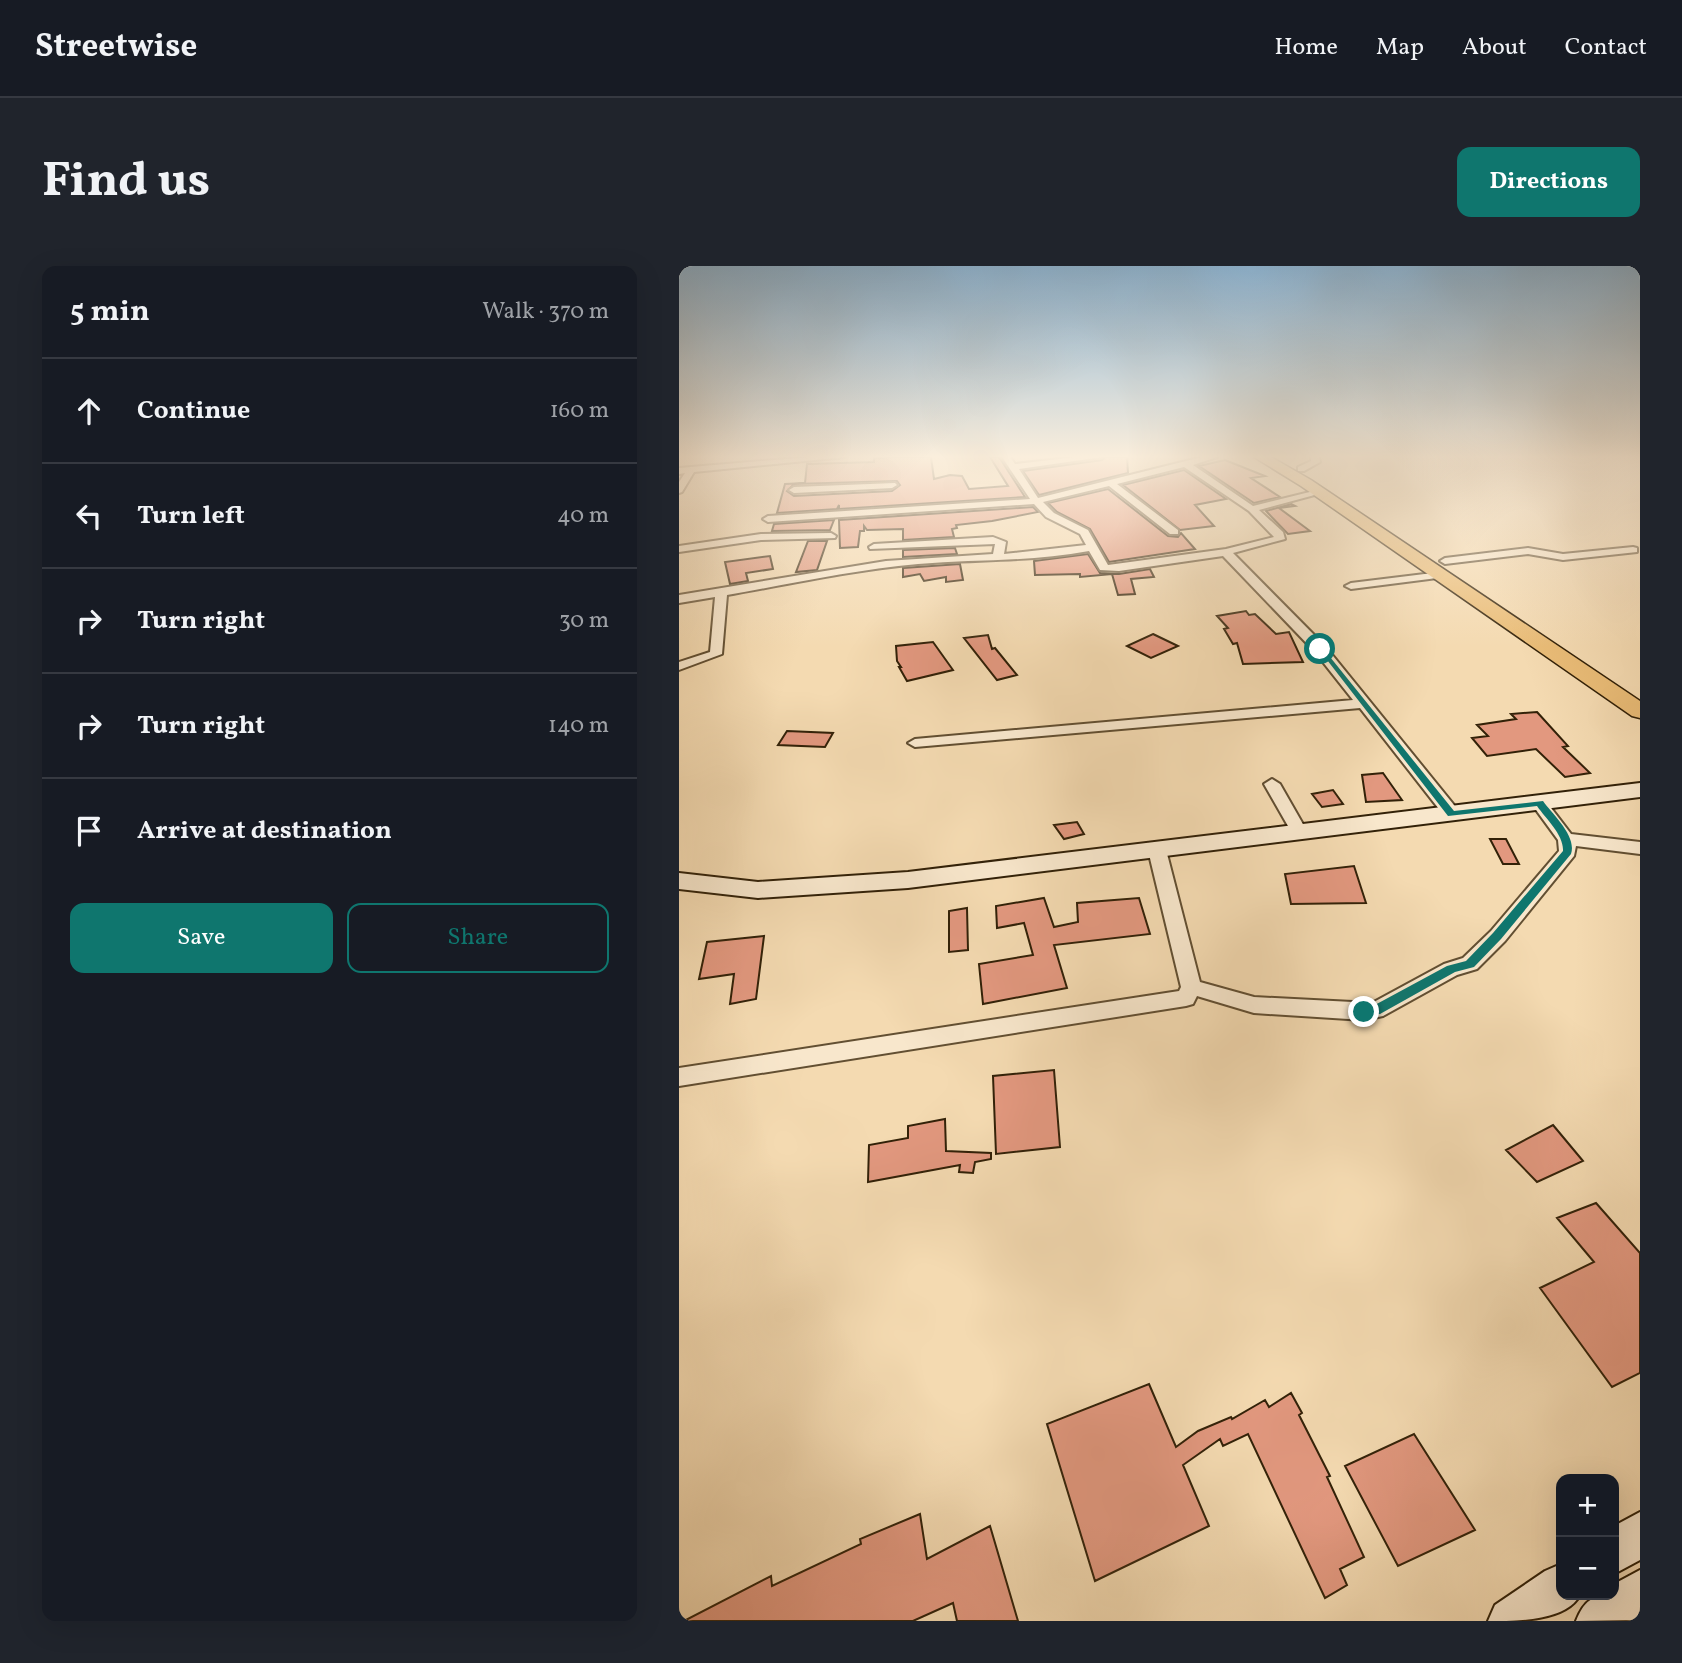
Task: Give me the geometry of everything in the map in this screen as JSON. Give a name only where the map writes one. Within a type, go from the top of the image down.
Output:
[{"type":"main road","points":[[1371,520],[1376,523]]},
{"type":"main road","points":[[1372,520],[1443,568],[1640,691]]},
{"type":"main road","points":[[1443,568],[1640,711]]},
{"type":"street","points":[[1062,520],[1080,528],[1100,565],[1110,569],[1226,552],[1280,539],[1279,534],[1264,520]]},
{"type":"street","points":[[1159,520],[1174,532]]},
{"type":"street","points":[[679,549],[761,537],[831,536]]},
{"type":"street","points":[[874,547],[993,540],[1001,542],[998,555]]},
{"type":"street","points":[[679,599],[846,569],[998,555],[1058,554],[1091,547]]},
{"type":"street","points":[[1351,586],[1528,551],[1563,557],[1633,550]]},
{"type":"street","points":[[1226,552],[1320,649],[1452,814]]},
{"type":"street","points":[[679,666],[716,654],[721,593]]},
{"type":"street","points":[[915,743],[1364,703]]},
{"type":"street","points":[[1272,784],[1300,833]]},
{"type":"street","points":[[679,881],[758,890],[848,886],[1640,790]]},
{"type":"street","points":[[1191,987],[1260,1006],[1350,1012],[1376,1010],[1451,969],[1470,964],[1568,852],[1566,839],[1539,803]]},
{"type":"street","points":[[1566,839],[1640,848]]},
{"type":"street","points":[[679,1077],[1186,998],[1191,987],[1157,850]]},
{"type":"street","points":[[1619,1549],[1640,1534]]},
{"type":"street","points":[[1511,1621],[1556,1590]]},
{"type":"street","points":[[1599,1621],[1640,1593]]},
{"type":"building","points":[[834,520],[830,530],[772,531],[774,524]]},
{"type":"building","points":[[839,520],[996,520],[956,525],[957,528],[952,529],[954,537],[903,540],[903,529],[867,530],[864,526],[864,531],[860,531],[858,547],[840,548]]},
{"type":"building","points":[[1073,520],[1148,520],[1168,536],[1178,537],[1181,533],[1195,549],[1109,562],[1090,529]]},
{"type":"building","points":[[1168,520],[1209,520],[1214,526],[1180,530]]},
{"type":"building","points":[[1275,520],[1295,520],[1310,531],[1288,534]]},
{"type":"building","points":[[808,541],[827,541],[817,570],[796,572]]},
{"type":"building","points":[[955,548],[957,554],[903,557],[903,550]]},
{"type":"building","points":[[1088,554],[1100,573],[1119,574],[1150,569],[1154,577],[1131,579],[1135,594],[1118,595],[1112,574],[1080,577],[1080,574],[1035,575],[1034,561]]},
{"type":"building","points":[[770,556],[773,569],[746,573],[748,581],[730,584],[725,562]]},
{"type":"building","points":[[960,564],[963,580],[946,582],[946,577],[924,581],[920,574],[903,577],[903,568]]},
{"type":"building","points":[[1246,611],[1249,615],[1255,614],[1276,634],[1289,632],[1303,662],[1243,664],[1237,643],[1233,644],[1224,629],[1228,628],[1217,616]]},
{"type":"building","points":[[1153,634],[1178,646],[1151,658],[1127,646]]},
{"type":"building","points":[[988,635],[992,649],[995,648],[1017,675],[997,680],[964,638]]},
{"type":"building","points":[[933,642],[953,670],[907,681],[897,661],[896,646]]},
{"type":"building","points":[[1537,712],[1568,746],[1563,747],[1590,773],[1565,777],[1536,749],[1487,756],[1472,738],[1488,736],[1477,725],[1516,719],[1511,714]]},
{"type":"building","points":[[787,731],[833,733],[825,747],[778,745]]},
{"type":"building","points":[[1383,773],[1402,800],[1366,802],[1362,775]]},
{"type":"building","points":[[1333,790],[1343,804],[1322,807],[1312,794]]},
{"type":"building","points":[[1077,822],[1084,834],[1064,839],[1054,825]]},
{"type":"building","points":[[1490,839],[1506,839],[1519,864],[1503,864]]},
{"type":"building","points":[[1354,866],[1366,903],[1291,904],[1285,874]]},
{"type":"building","points":[[1044,898],[1054,927],[1078,922],[1077,903],[1139,898],[1150,934],[1054,945],[1067,988],[983,1004],[979,964],[1033,955],[1024,923],[997,928],[996,906]]},
{"type":"building","points":[[967,908],[968,950],[949,952],[949,911]]},
{"type":"building","points":[[764,936],[756,999],[730,1004],[734,974],[699,979],[707,942]]},
{"type":"building","points":[[1054,1070],[1060,1147],[996,1154],[993,1076]]},
{"type":"building","points":[[945,1119],[946,1151],[991,1153],[991,1159],[975,1162],[973,1173],[959,1172],[960,1165],[868,1182],[869,1145],[908,1138],[908,1126]]},
{"type":"building","points":[[1553,1125],[1583,1161],[1537,1182],[1506,1150]]},
{"type":"building","points":[[1596,1203],[1640,1253],[1640,1373],[1612,1387],[1540,1288],[1594,1262],[1557,1218]]},
{"type":"building","points":[[1149,1384],[1176,1447],[1198,1431],[1231,1417],[1232,1419],[1265,1400],[1269,1407],[1291,1393],[1364,1557],[1340,1569],[1347,1585],[1325,1598],[1248,1434],[1223,1446],[1220,1439],[1183,1465],[1209,1526],[1095,1581],[1047,1424]]},
{"type":"building","points":[[1414,1434],[1475,1530],[1398,1566],[1345,1466]]},
{"type":"building","points":[[920,1514],[927,1559],[990,1526],[1018,1621],[957,1621],[953,1603],[913,1621],[684,1621],[771,1576],[772,1586],[861,1544],[860,1539]]},
{"type":"route","points":[[1320,649],[1452,814],[1539,803],[1566,839],[1568,846],[1568,852],[1470,964],[1451,969],[1376,1010],[1364,1012]]}]
